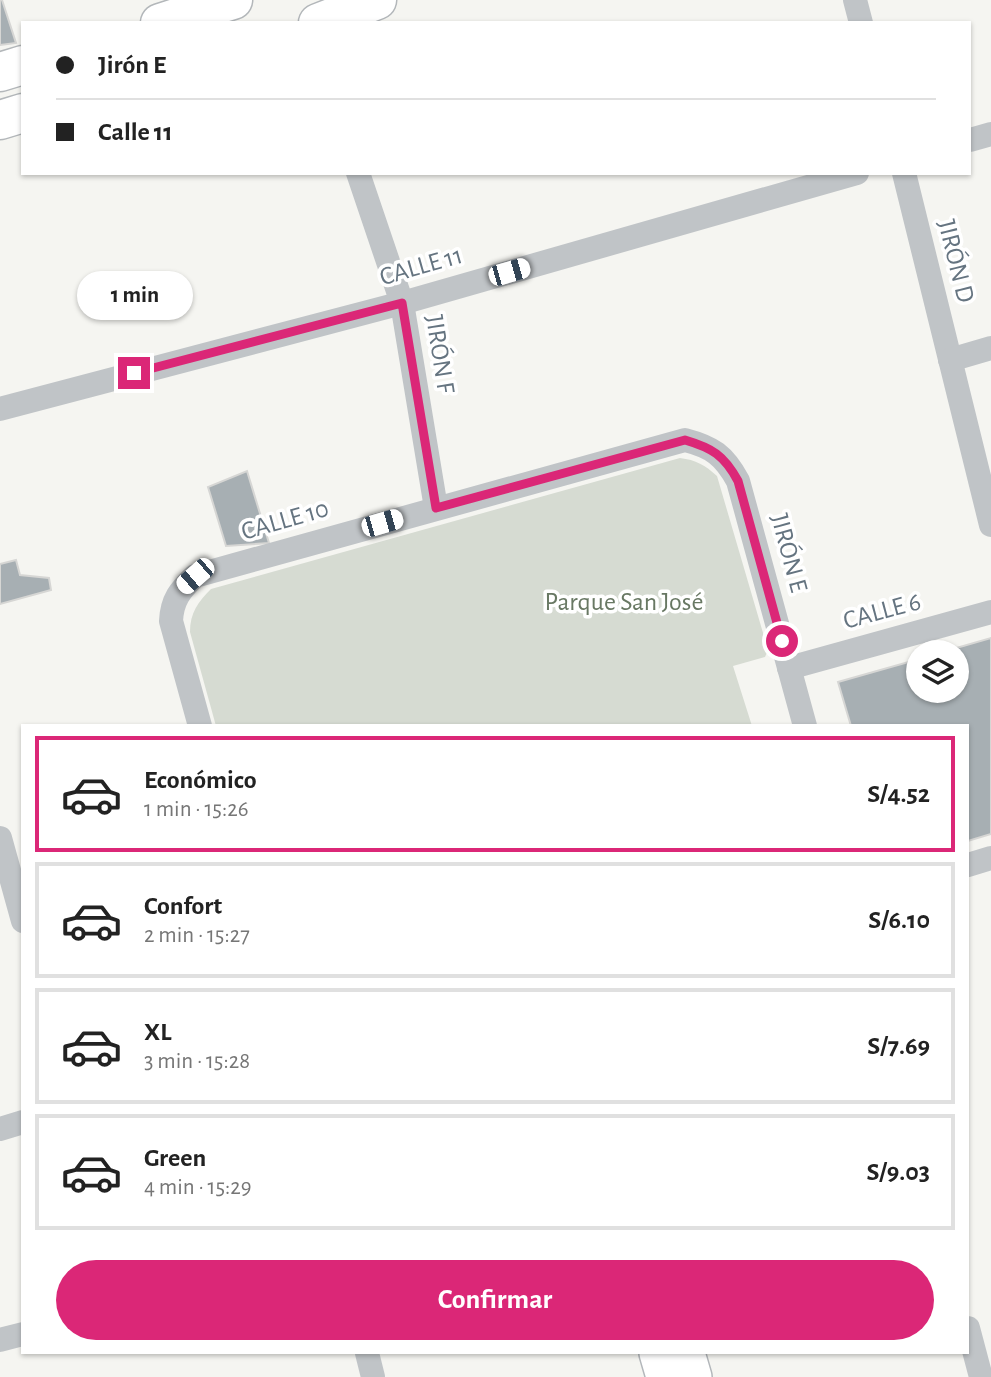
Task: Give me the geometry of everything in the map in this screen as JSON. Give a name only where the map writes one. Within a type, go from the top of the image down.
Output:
[{"type":"main road","points":[[166,21],[233,0]]},
{"type":"main road","points":[[323,21],[377,0]]},
{"type":"main road","points":[[0,72],[21,66]]},
{"type":"main road","points":[[0,120],[21,114]]},
{"type":"street","points":[[855,0],[860,21]]},
{"type":"street","points":[[971,140],[991,134]]},
{"type":"street","name":"JIRÓN F","points":[[359,175],[402,303],[436,508]]},
{"type":"street","name":"CALLE 11","points":[[0,409],[402,303],[850,175]]},
{"type":"street","name":"JIRÓN D","points":[[904,175],[991,525]]},
{"type":"street","points":[[950,360],[991,348]]},
{"type":"street","name":"CALLE 10","points":[[199,724],[171,621],[172,605],[180,589],[195,576],[685,440],[709,447]]},
{"type":"street","name":"JIRÓN E","points":[[709,447],[731,468],[738,481],[804,724]]},
{"type":"street","name":"CALLE 6","points":[[789,668],[991,612]]},
{"type":"street","points":[[0,838],[6,887],[21,917]]},
{"type":"street","points":[[969,865],[991,858]]},
{"type":"street","points":[[0,1129],[21,1123]]},
{"type":"street","points":[[969,1332],[981,1377]]},
{"type":"street","points":[[0,1340],[21,1335]]},
{"type":"street","points":[[367,1354],[373,1377]]},
{"type":"street","points":[[657,1354],[664,1377]]},
{"type":"street","points":[[687,1354],[694,1377]]},
{"type":"green space","name":"Parque San José","points":[[680,458],[700,464],[717,476],[768,650],[765,657],[733,666],[751,724],[215,724],[190,632],[191,619],[196,608],[211,589]]},
{"type":"building","points":[[2,0],[16,43],[0,45]]},
{"type":"building","points":[[247,471],[269,543],[226,546],[208,487]]},
{"type":"building","points":[[16,560],[20,575],[49,578],[51,590],[0,604],[0,564]]},
{"type":"building","points":[[991,638],[991,834],[969,841],[969,724],[850,724],[838,682],[906,663],[906,703],[969,703],[969,644]]},
{"type":"route","points":[[134,373],[402,303],[436,508],[685,440],[709,447],[731,468],[738,481],[782,641]]}]
